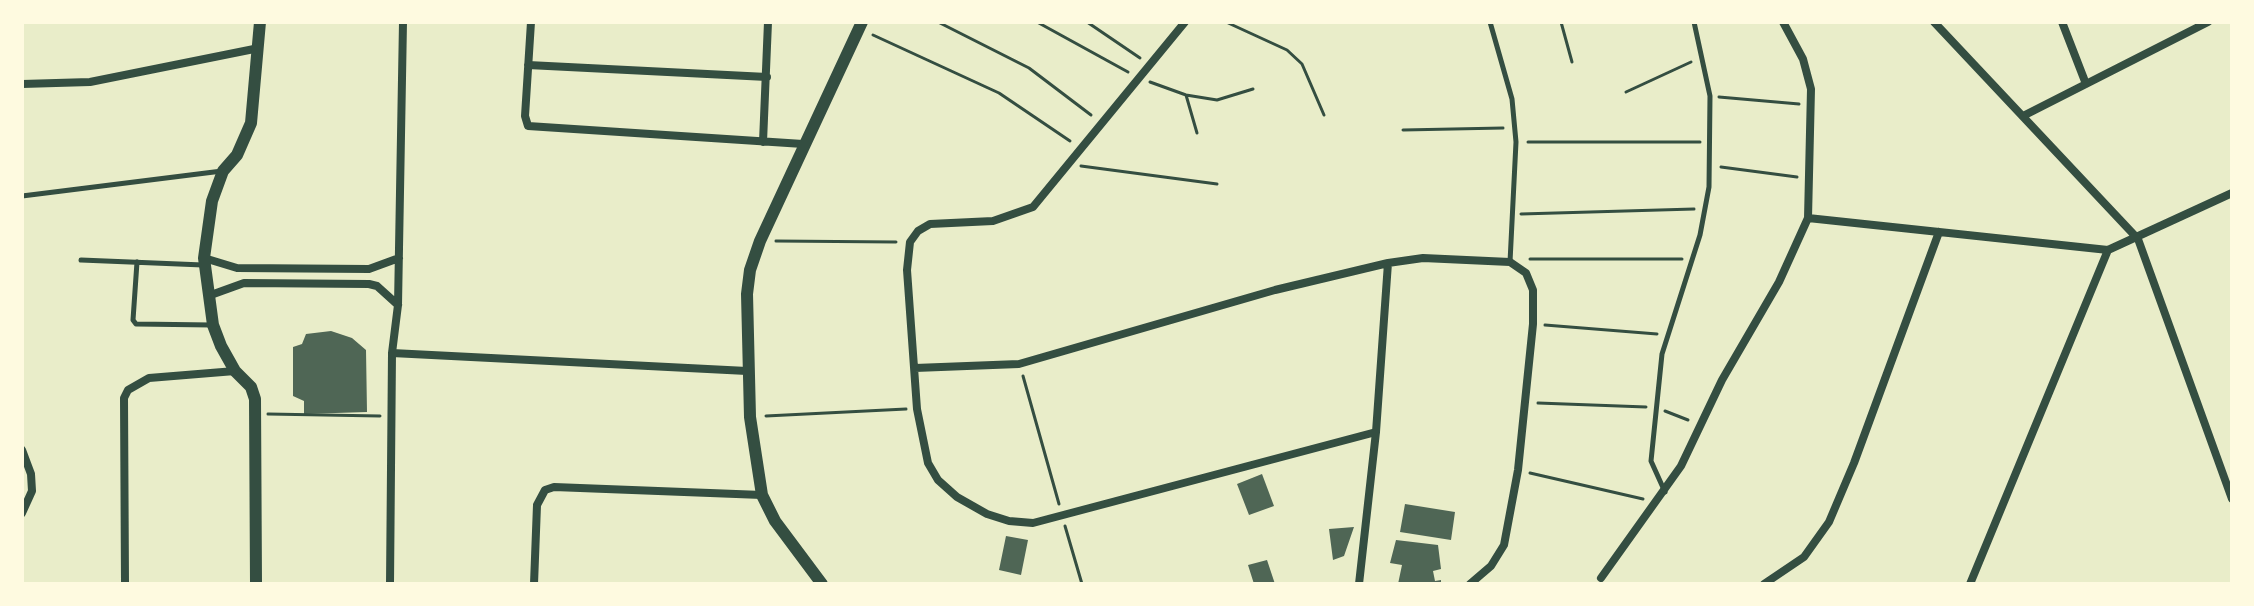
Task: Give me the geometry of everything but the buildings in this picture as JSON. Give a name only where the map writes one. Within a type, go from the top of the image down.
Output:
[{"type":"street","points":[[256,584],[256,414],[251,387],[235,371],[213,325],[204,262],[207,222],[223,171],[245,142],[251,123],[260,22]]},
{"type":"street","points":[[390,584],[392,353],[398,305],[403,22]]},
{"type":"street","points":[[531,22],[525,116],[528,126],[803,144]]},
{"type":"street","points":[[763,142],[768,22]]},
{"type":"street","points":[[1185,22],[1033,207],[1015,216],[930,224],[918,231],[910,242],[907,270],[917,409],[928,463],[938,480],[957,497],[987,514],[1009,521],[1033,523],[1376,432]]},
{"type":"street","points":[[1601,578],[1665,492],[1745,336],[1779,282],[1808,218],[1809,73],[1783,22]]},
{"type":"street","points":[[1934,22],[2138,239],[2232,499]]},
{"type":"street","points":[[2062,22],[2086,84]]},
{"type":"street","points":[[2023,116],[2208,22]]},
{"type":"street","points":[[822,584],[775,521],[762,495],[750,417],[747,294],[750,270],[760,241],[860,25]]},
{"type":"street","points":[[22,84],[90,82],[259,48]]},
{"type":"street","points":[[528,65],[767,77]]},
{"type":"street","points":[[1808,218],[2108,250],[2138,239],[2232,193]]},
{"type":"street","points":[[1764,584],[1804,557],[1829,522],[1854,463],[1939,232]]},
{"type":"street","points":[[1970,584],[2108,250]]},
{"type":"street","points":[[204,262],[237,268],[369,269],[399,258]]},
{"type":"street","points":[[915,368],[1019,364],[1275,290],[1388,263],[1423,258],[1510,260],[1526,273],[1533,290],[1533,324],[1518,470],[1504,545],[1491,566],[1470,584]]},
{"type":"street","points":[[1358,582],[1376,432],[1388,263]]},
{"type":"street","points":[[208,296],[244,283],[369,284],[377,286],[398,305]]},
{"type":"street","points":[[392,353],[747,371]]},
{"type":"street","points":[[125,584],[124,398],[128,390],[149,378],[235,371]]},
{"type":"street","points":[[22,450],[31,474],[32,491],[22,513]]},
{"type":"street","points":[[534,584],[537,505],[545,490],[554,487],[762,495]]},
{"type":"lane","points":[[1490,22],[1506,73],[1515,127],[1510,260]]},
{"type":"lane","points":[[1665,492],[1651,461],[1666,335],[1706,208],[1710,165],[1710,96],[1694,22]]},
{"type":"lane","points":[[22,196],[223,171]]},
{"type":"lane","points":[[81,260],[204,262]]},
{"type":"lane","points":[[137,262],[133,320],[136,324],[213,325]]},
{"type":"path","points":[[938,22],[1029,68],[1101,123]]},
{"type":"path","points":[[1037,22],[1139,78],[1186,95],[1217,100],[1253,89]]},
{"type":"path","points":[[1087,22],[1150,65]]},
{"type":"path","points":[[1226,22],[1287,50],[1302,64],[1313,83],[1324,115]]},
{"type":"path","points":[[1561,22],[1572,62]]},
{"type":"path","points":[[860,25],[999,93],[1081,149]]},
{"type":"path","points":[[1626,92],[1702,57]]},
{"type":"path","points":[[1186,95],[1197,133]]},
{"type":"path","points":[[1710,96],[1811,105]]},
{"type":"path","points":[[1403,130],[1515,127]]},
{"type":"path","points":[[1516,142],[1709,143]]},
{"type":"path","points":[[1070,165],[1217,184]]},
{"type":"path","points":[[1710,165],[1809,179]]},
{"type":"path","points":[[1514,214],[1706,208]]},
{"type":"path","points":[[760,241],[910,242]]},
{"type":"path","points":[[1510,260],[1690,259]]},
{"type":"path","points":[[1533,324],[1666,335]]},
{"type":"path","points":[[1019,364],[1082,584]]},
{"type":"path","points":[[1526,402],[1658,408],[1701,425]]},
{"type":"path","points":[[750,417],[917,409]]},
{"type":"path","points":[[256,414],[392,416]]},
{"type":"path","points":[[1518,470],[1658,503]]}]
